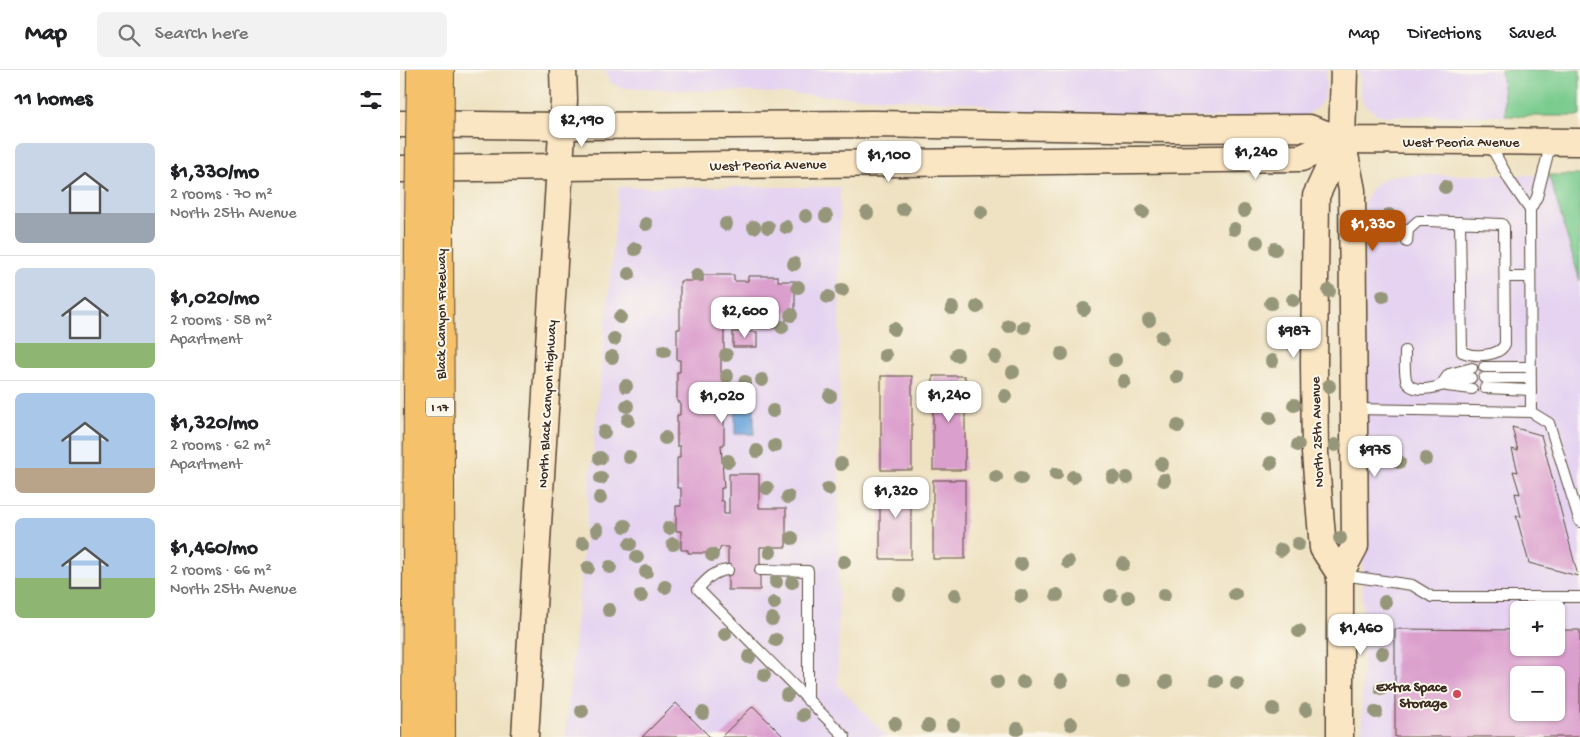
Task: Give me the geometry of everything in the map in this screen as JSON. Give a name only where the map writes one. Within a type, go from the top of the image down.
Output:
[{"type":"highway","points":[[416,737],[429,226],[421,70]]},
{"type":"highway","name":"Black Canyon Freeway","points":[[440,70],[429,226],[441,737]]},
{"type":"main road","name":"North Black Canyon Highway","points":[[525,737],[560,167],[563,70]]},
{"type":"main road","name":"North 25th Avenue","points":[[1340,737],[1340,574],[1355,546],[1352,190],[1342,140],[1344,70]]},
{"type":"main road","name":"West Peoria Avenue","points":[[400,124],[562,126],[873,124],[1170,129],[1309,128],[1342,140],[1578,142]]},
{"type":"main road","name":"West Peoria Avenue","points":[[400,170],[1301,158],[1342,140]]},
{"type":"main road","name":"North 25th Avenue","points":[[1340,574],[1323,548],[1315,453],[1314,364],[1316,196],[1342,140]]},
{"type":"lane","points":[[1488,141],[1510,181],[1530,210]]},
{"type":"lane","points":[[1531,412],[1530,210],[1537,197],[1551,141]]},
{"type":"lane","points":[[1407,242],[1408,230],[1418,222],[1460,222],[1502,224],[1504,227],[1505,278],[1505,344],[1502,350],[1486,354],[1469,355],[1462,352],[1460,222]]},
{"type":"lane","points":[[1505,278],[1530,278]]},
{"type":"lane","points":[[1405,350],[1408,385],[1423,390],[1472,378]]},
{"type":"lane","points":[[1484,378],[1530,367]]},
{"type":"lane","points":[[1484,378],[1530,378]]},
{"type":"lane","points":[[1484,378],[1531,390]]},
{"type":"lane","points":[[1353,409],[1531,412],[1549,423],[1580,522]]},
{"type":"lane","points":[[728,570],[710,576],[698,589],[846,737]]},
{"type":"lane","points":[[760,570],[808,571],[808,701]]},
{"type":"lane","points":[[1340,574],[1412,585],[1432,597],[1580,598]]},
{"type":"shaded area","points":[[605,70],[1326,70],[1326,88],[1323,100],[1316,109],[1302,117],[1162,118],[1005,112],[976,103],[754,92],[621,88],[610,82]]},
{"type":"shaded area","points":[[1360,70],[1501,70],[1506,116],[1387,116],[1376,114],[1363,103],[1360,92]]},
{"type":"shaded area","points":[[1394,175],[1549,175],[1580,281],[1580,737],[1362,737],[1364,204],[1370,190],[1381,180]]},
{"type":"shaded area","points":[[619,187],[840,187],[838,685],[887,737],[565,737]]},
{"type":"green space","points":[[1501,70],[1580,70],[1580,116],[1506,116]]},
{"type":"green space","points":[[1549,175],[1580,175],[1580,281]]},
{"type":"water","points":[[735,399],[754,399],[754,434],[735,434]]},
{"type":"building","points":[[703,275],[734,275],[734,281],[748,281],[748,276],[778,276],[778,281],[795,281],[795,311],[786,311],[786,322],[778,322],[778,328],[748,328],[748,322],[721,325],[721,328],[724,328],[724,359],[721,359],[721,373],[724,373],[724,403],[721,403],[721,416],[724,416],[724,445],[721,445],[724,488],[721,488],[721,501],[724,501],[724,514],[729,514],[729,474],[759,474],[759,508],[786,508],[786,547],[760,547],[760,590],[728,590],[728,547],[721,547],[718,553],[688,553],[688,550],[681,550],[681,531],[676,531],[676,506],[681,506],[681,488],[677,488],[677,458],[680,458],[680,446],[677,446],[677,415],[680,415],[680,402],[677,402],[677,372],[680,372],[680,360],[677,360],[677,329],[680,329],[680,281],[703,281]]},
{"type":"building","points":[[733,332],[757,332],[757,347],[733,347]]},
{"type":"building","points":[[881,376],[912,376],[912,470],[881,470]]},
{"type":"building","points":[[933,376],[965,376],[965,470],[933,470]]},
{"type":"building","points":[[1512,427],[1541,435],[1578,576],[1529,563],[1516,515],[1521,517],[1515,493],[1520,494],[1513,471],[1518,472],[1512,449],[1518,451]]},
{"type":"building","points":[[880,480],[911,480],[911,559],[880,559]]},
{"type":"building","points":[[933,480],[965,480],[965,559],[933,559]]},
{"type":"building","name":"Extra Space Storage","points":[[1395,629],[1510,630],[1510,656],[1565,656],[1565,630],[1580,630],[1580,737],[1395,737]]},
{"type":"building","points":[[676,703],[710,737],[642,737]]},
{"type":"building","points":[[753,706],[784,737],[721,737]]},
{"type":"place","name":"Extra Space Storage","points":[[1457,694]]}]
